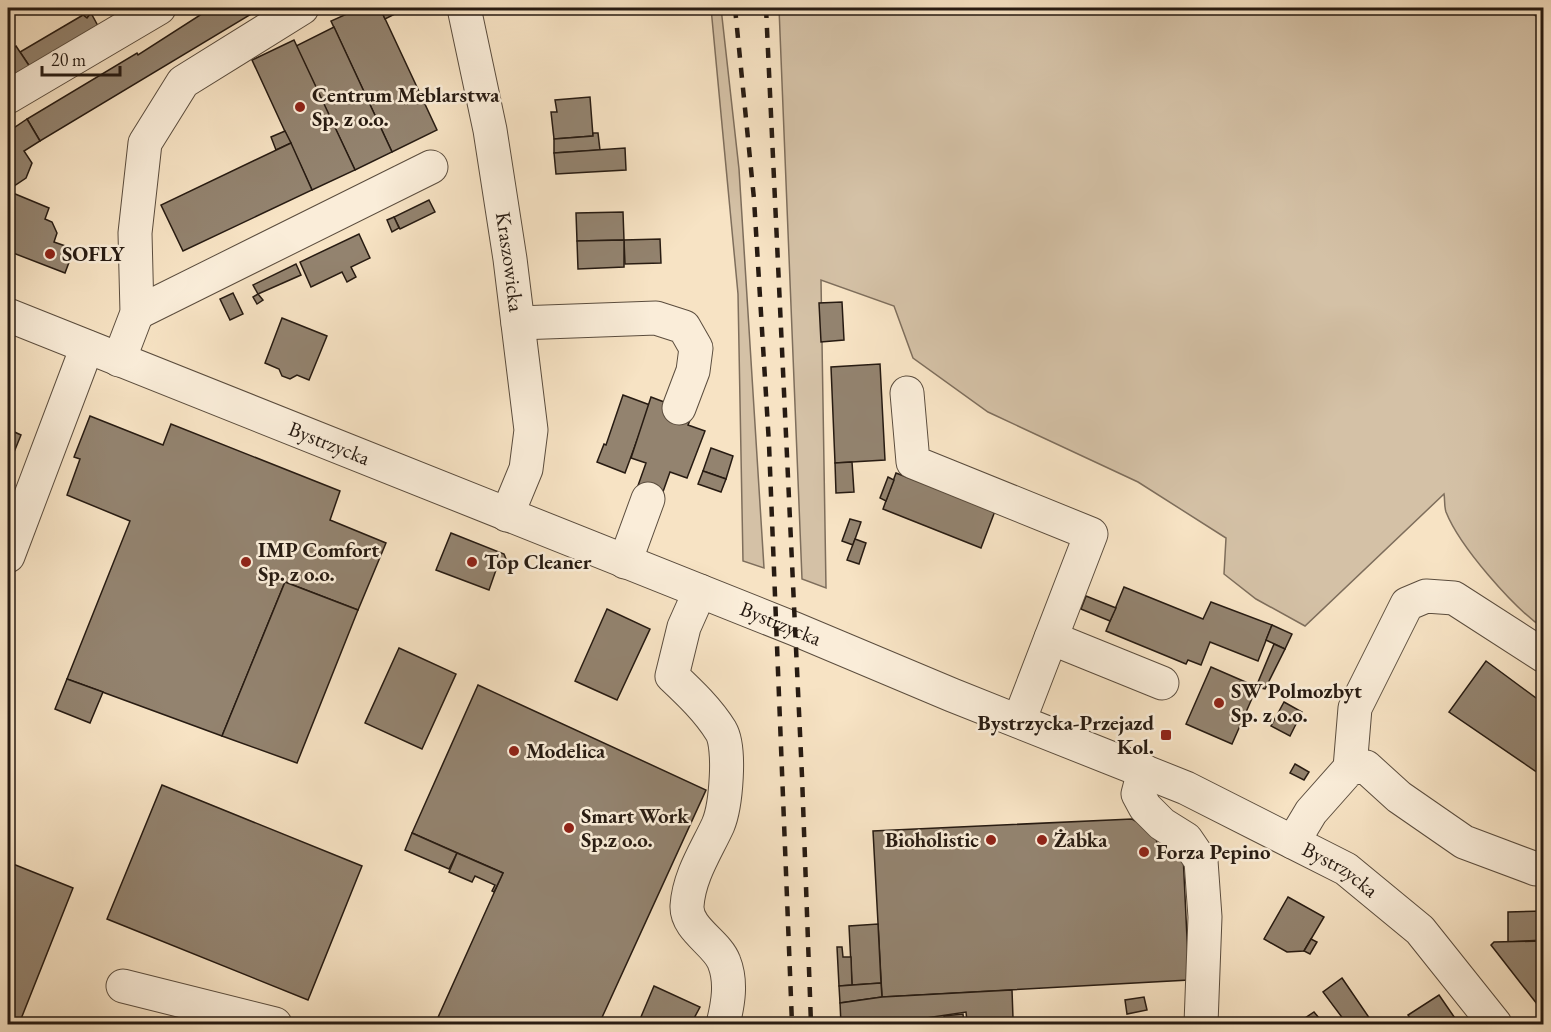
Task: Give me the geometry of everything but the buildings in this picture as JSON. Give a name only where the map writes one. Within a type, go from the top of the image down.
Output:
[{"type":"street","points":[[8,97],[159,8]]},
{"type":"street","points":[[119,360],[137,313],[135,233],[145,143],[183,82],[302,8]]},
{"type":"street","name":"Kraszowicka","points":[[464,8],[490,130],[531,430],[526,469],[507,515]]},
{"type":"street","points":[[137,313],[431,167]]},
{"type":"street","name":"Bystrzycka","points":[[8,315],[1186,788],[1346,869],[1420,930],[1495,1024]]},
{"type":"street","points":[[518,323],[656,318],[684,327],[696,348],[693,371],[679,408]]},
{"type":"street","points":[[8,556],[87,347]]},
{"type":"street","points":[[907,393],[913,462],[1091,534],[1019,721]]},
{"type":"street","points":[[625,562],[648,499]]},
{"type":"street","points":[[700,591],[684,627],[672,676],[701,704],[723,733],[728,784],[719,822],[693,875],[687,908],[700,934],[724,961],[730,999],[723,1024]]},
{"type":"street","points":[[1293,842],[1311,812],[1350,768],[1355,708],[1407,604],[1426,596],[1454,598],[1544,656]]},
{"type":"street","points":[[1051,638],[1162,683]]},
{"type":"street","points":[[1350,768],[1366,767],[1399,797],[1464,842],[1536,869],[1544,869]]},
{"type":"street","points":[[1144,771],[1138,794],[1145,807],[1162,824],[1186,839],[1201,861],[1205,917],[1201,1024]]},
{"type":"street","points":[[123,986],[275,1024]]},
{"type":"shaded area","points":[[711,8],[721,8],[739,169],[764,568],[743,561],[738,294]]},
{"type":"shaded area","points":[[779,8],[1526,8],[1544,23],[1543,628],[1517,606],[1475,559],[1446,512],[1444,494],[1305,626],[1256,599],[1224,574],[1226,538],[1138,482],[988,412],[913,358],[894,306],[821,280],[826,588],[802,579]]},
{"type":"railway","points":[[735,8],[754,199],[769,444],[792,1024]]},
{"type":"railway","points":[[766,8],[802,776],[811,1024]]},
{"type":"place","name":"Centrum Meblarstwa Sp. z o.o.","points":[[300,107]]},
{"type":"place","name":"SOFLY","points":[[50,254]]},
{"type":"place","name":"IMP Comfort Sp. z o.o.","points":[[246,562]]},
{"type":"place","name":"Top Cleaner","points":[[472,562]]},
{"type":"place","name":"SW Polmozbyt Sp. z o.o.","points":[[1219,703]]},
{"type":"place","name":"Bystrzycka-Przejazd Kol.","points":[[1166,735]]},
{"type":"place","name":"Modelica","points":[[514,751]]},
{"type":"place","name":"Smart Work Sp.z o.o.","points":[[569,828]]},
{"type":"place","name":"Bioholistic","points":[[991,840]]},
{"type":"place","name":"Żabka","points":[[1042,840]]},
{"type":"place","name":"Forza Pepino","points":[[1144,852]]}]
